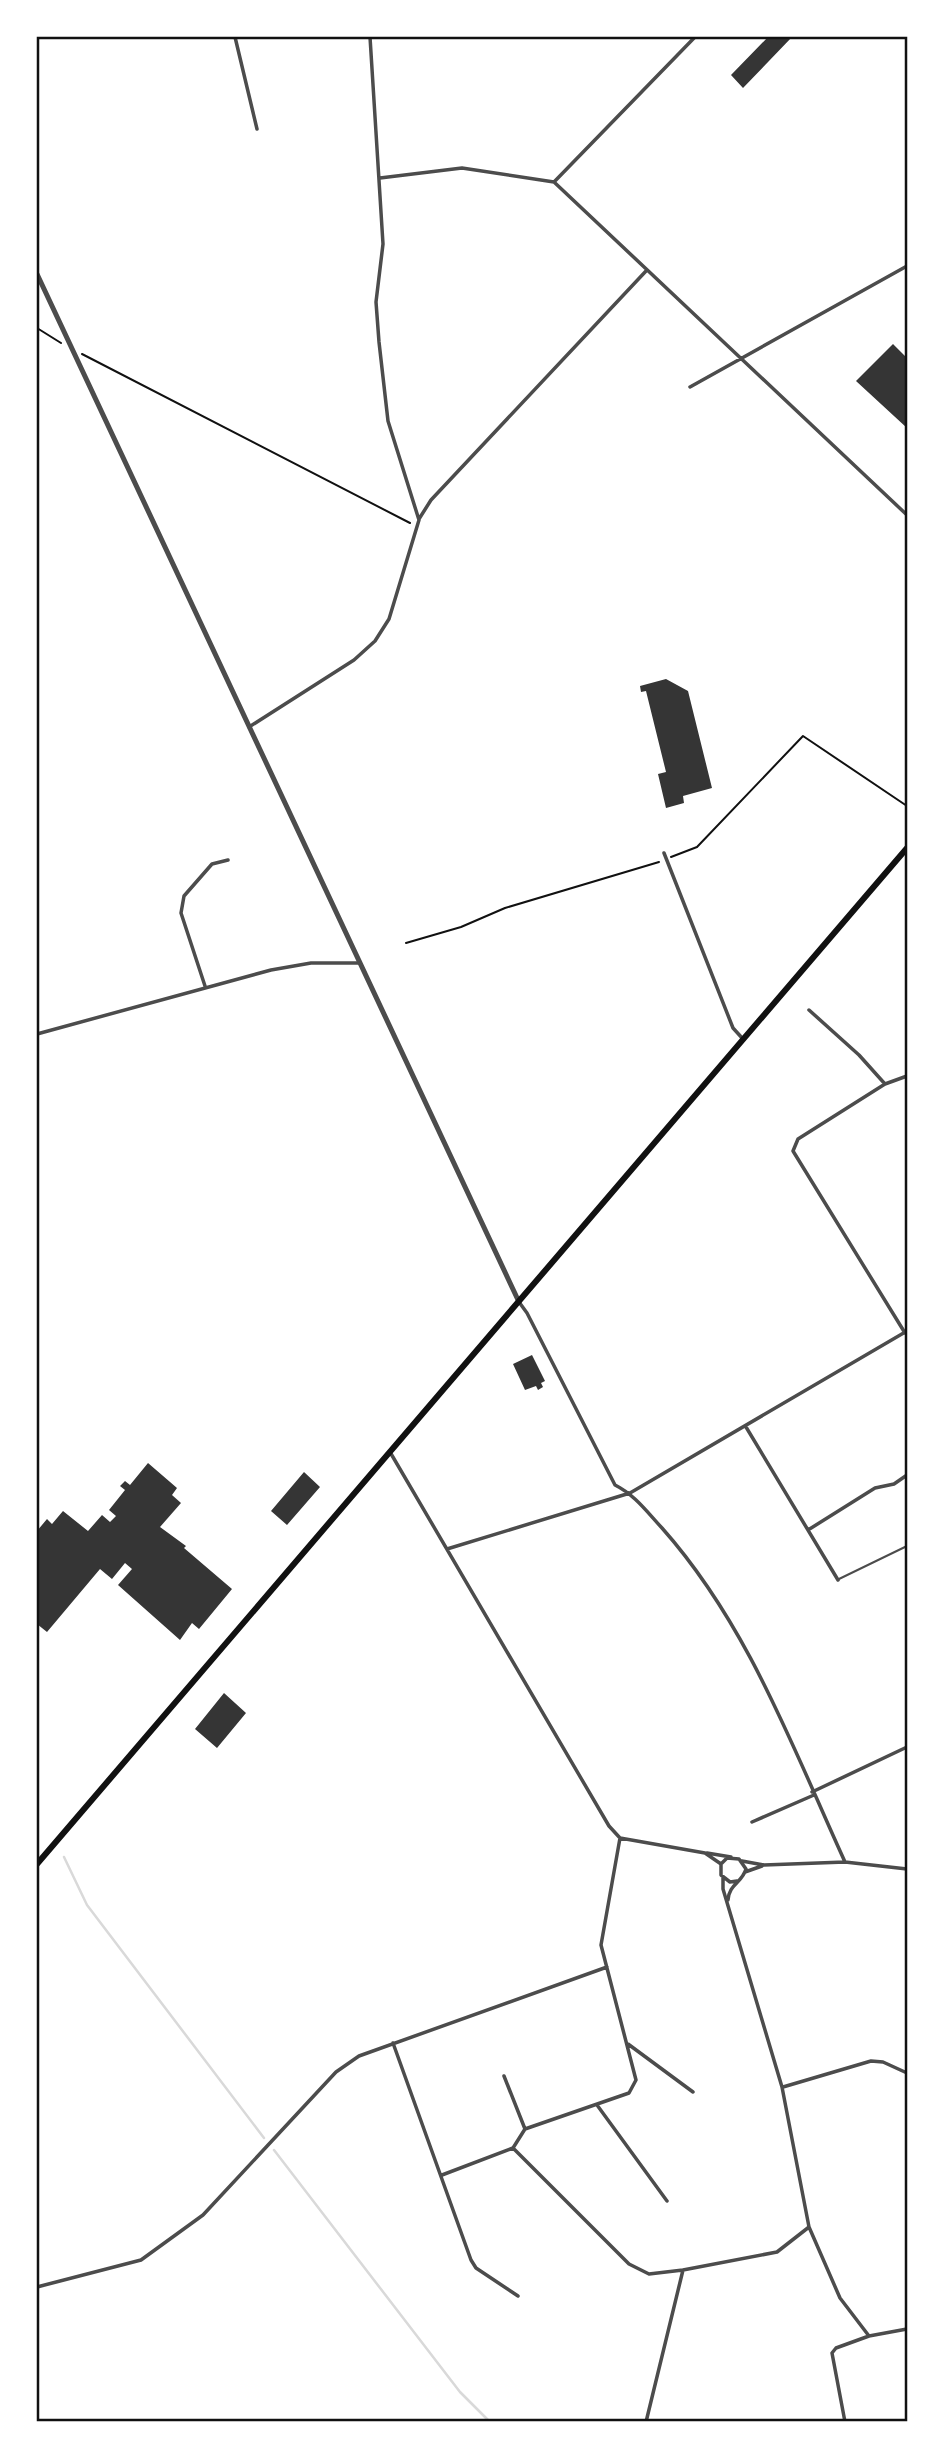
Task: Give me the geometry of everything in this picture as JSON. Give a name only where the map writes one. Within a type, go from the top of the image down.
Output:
[{"type":"main road","points":[[37,1863],[907,848]]},
{"type":"street","points":[[235,37],[257,129]]},
{"type":"street","points":[[370,37],[383,244],[376,302],[388,422],[419,520]]},
{"type":"street","points":[[554,182],[695,37]]},
{"type":"street","points":[[380,178],[462,168],[554,182],[907,515]]},
{"type":"street","points":[[690,387],[907,266]]},
{"type":"street","points":[[249,727],[354,660],[375,641],[389,619],[419,520],[431,500],[646,271]]},
{"type":"street","points":[[37,274],[519,1302],[608,1475],[615,1485],[630,1493],[685,1554],[738,1633],[758,1669],[845,1863]]},
{"type":"street","points":[[664,853],[733,1028],[743,1040]]},
{"type":"street","points":[[205,986],[181,913],[184,896],[212,864],[228,860]]},
{"type":"street","points":[[37,1034],[205,986],[293,966],[360,962]]},
{"type":"street","points":[[809,1010],[859,1055],[885,1084]]},
{"type":"street","points":[[447,1549],[630,1493],[906,1332],[793,1151],[798,1139],[885,1084],[907,1076]]},
{"type":"street","points":[[746,1426],[838,1580]]},
{"type":"street","points":[[390,1452],[602,1814],[620,1839],[764,1865],[845,1863],[907,1869]]},
{"type":"street","points":[[808,1530],[875,1488],[894,1484],[907,1475]]},
{"type":"street","points":[[752,1822],[907,1747]]},
{"type":"street","points":[[442,2175],[513,2148],[525,2130],[629,2093],[636,2080],[601,1945],[620,1839]]},
{"type":"street","points":[[705,1853],[721,1864],[728,1905],[782,2087],[809,2227],[840,2298],[869,2336]]},
{"type":"street","points":[[721,1864],[731,1857]]},
{"type":"street","points":[[742,1861],[745,1872]]},
{"type":"street","points":[[728,1905],[730,1890],[745,1872],[764,1865]]},
{"type":"street","points":[[723,1878],[737,1881]]},
{"type":"street","points":[[37,2287],[141,2260],[203,2215],[336,2072],[359,2056],[607,1966]]},
{"type":"street","points":[[393,2043],[476,2268],[518,2296]]},
{"type":"street","points":[[627,2043],[693,2092]]},
{"type":"street","points":[[782,2087],[871,2061],[883,2062],[907,2073]]},
{"type":"street","points":[[504,2076],[525,2130]]},
{"type":"street","points":[[597,2105],[667,2201]]},
{"type":"street","points":[[513,2148],[629,2264],[649,2274],[777,2252],[809,2227]]},
{"type":"street","points":[[646,2422],[683,2270]]},
{"type":"street","points":[[845,2422],[832,2353],[836,2348],[869,2336],[907,2329]]},
{"type":"lane","points":[[838,1580],[907,1546]]},
{"type":"path","points":[[37,328],[72,350],[200,413],[417,527]]},
{"type":"path","points":[[406,943],[461,927],[505,908],[621,876],[690,851],[702,842],[803,736],[907,806]]},
{"type":"building","points":[[768,37],[792,37],[743,88],[731,75]]},
{"type":"building","points":[[893,344],[907,358],[907,428],[856,381]]},
{"type":"building","points":[[666,679],[688,691],[712,788],[683,796],[684,803],[666,808],[658,774],[666,772],[646,691],[641,692],[640,686]]},
{"type":"building","points":[[532,1355],[545,1381],[541,1383],[543,1387],[538,1390],[536,1386],[525,1390],[513,1364]]},
{"type":"building","points":[[148,1463],[177,1488],[172,1495],[181,1503],[160,1527],[186,1546],[184,1548],[232,1589],[199,1629],[192,1623],[180,1640],[118,1585],[132,1569],[125,1563],[112,1579],[100,1569],[47,1632],[37,1624],[37,1531],[47,1519],[52,1524],[63,1511],[88,1531],[102,1515],[110,1522],[116,1516],[109,1510],[125,1490],[120,1486],[125,1481],[130,1485]]},
{"type":"building","points":[[304,1472],[320,1487],[287,1525],[271,1511]]},
{"type":"building","points":[[224,1693],[246,1713],[217,1748],[195,1729]]},
{"type":"waterway","points":[[64,1857],[87,1905],[264,2138]]},
{"type":"waterway","points":[[274,2150],[460,2392],[490,2422]]}]
